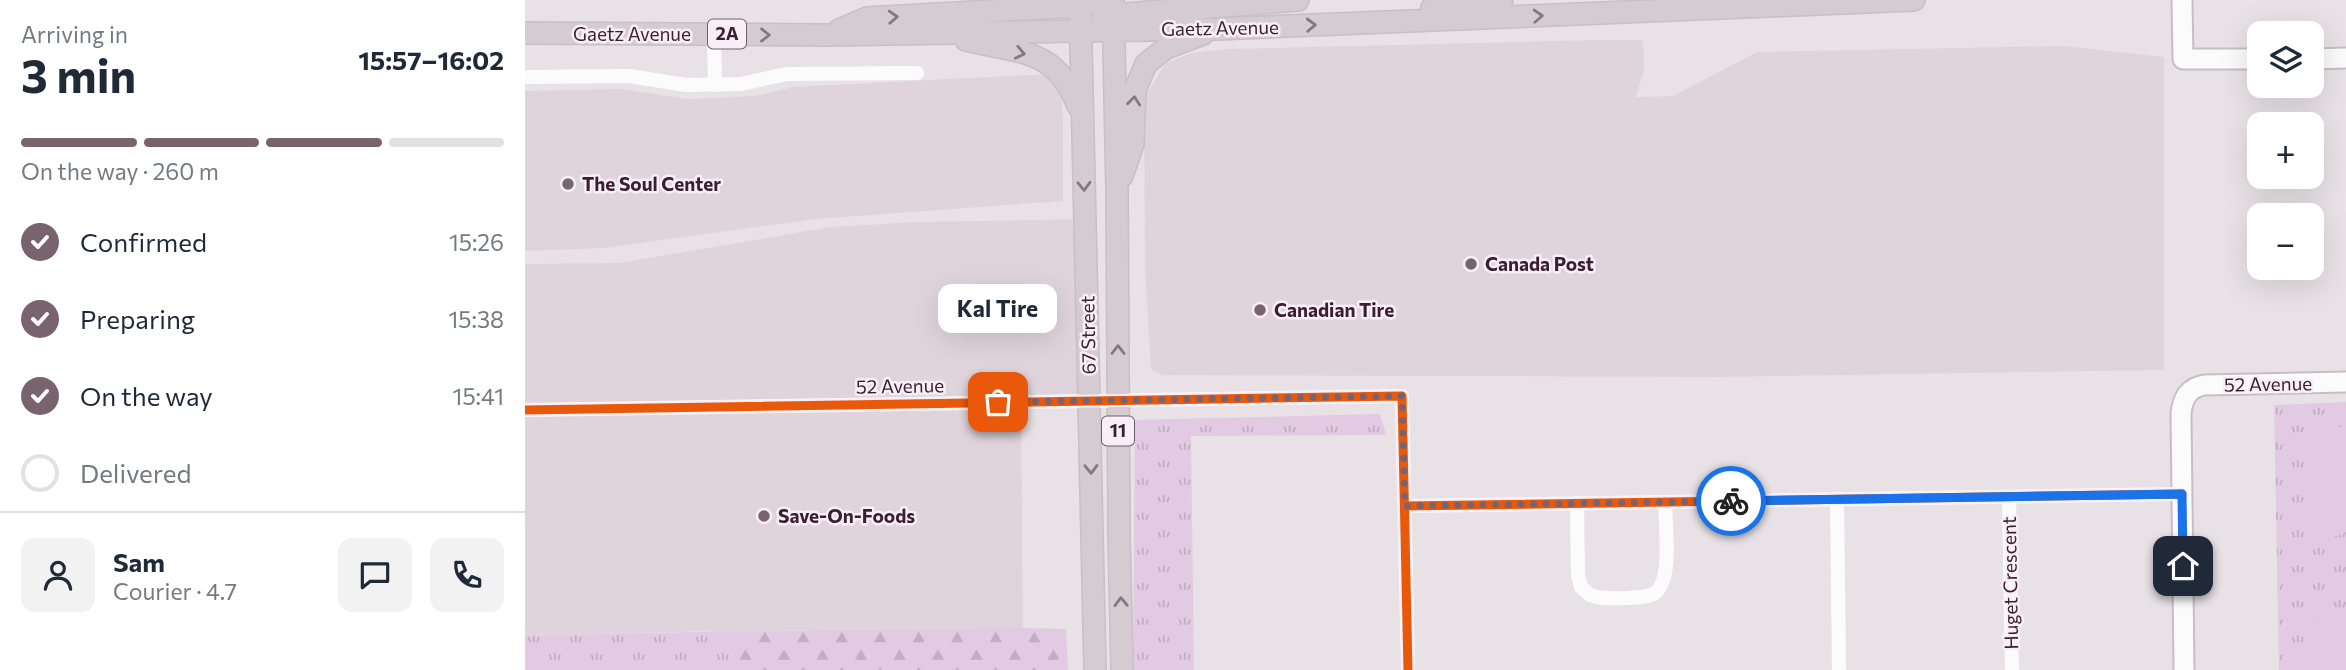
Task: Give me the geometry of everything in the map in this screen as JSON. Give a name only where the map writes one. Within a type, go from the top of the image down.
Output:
[{"type":"main road","points":[[1080,31],[1113,15],[1298,0]]},
{"type":"main road","points":[[1406,22],[1429,9],[1502,0]]},
{"type":"main road","name":"Gaetz Avenue","points":[[1113,15],[1218,29],[1914,0]]},
{"type":"main road","points":[[828,35],[867,18],[1085,2]]},
{"type":"main road","name":"67 Street","points":[[1085,2],[1080,31],[1095,670]]},
{"type":"main road","name":"67 Street","points":[[1113,15],[1122,670]]},
{"type":"main road","points":[[1117,191],[1133,144],[1135,90],[1146,64],[1166,48],[1218,29]]},
{"type":"main road","name":"Gaetz Avenue","points":[[525,33],[828,35],[1080,31]]},
{"type":"main road","points":[[930,32],[1047,61],[1062,74],[1082,118]]},
{"type":"street","points":[[2182,0],[2183,59],[2247,59]]},
{"type":"street","points":[[713,34],[715,85]]},
{"type":"street","points":[[2324,58],[2346,58]]},
{"type":"street","points":[[525,77],[629,76],[677,84],[715,85],[741,84],[787,74],[917,73]]},
{"type":"street","name":"52 Avenue","points":[[2182,494],[2181,413],[2184,399],[2190,389],[2204,385],[2346,382]]},
{"type":"street","name":"52 Avenue","points":[[525,410],[1402,396],[1405,506]]},
{"type":"street","points":[[1408,670],[1405,506],[2182,494],[2184,670]]},
{"type":"street","name":"Huget Crescent","points":[[2009,497],[2012,670]]},
{"type":"street","points":[[1837,499],[1839,670]]},
{"type":"street","points":[[1577,503],[1579,582],[1590,596],[1604,598],[1644,597],[1660,588],[1666,567],[1665,502]]},
{"type":"shaded area","points":[[1643,40],[1644,70],[1636,97],[1673,96],[1757,52],[2064,46],[2164,57],[2164,370],[1717,377],[1163,375],[1151,369],[1145,269],[1144,116],[1147,93],[1166,63],[1191,53],[1226,49]]},
{"type":"shaded area","points":[[1049,74],[1061,94],[1063,201],[816,219],[603,248],[525,251],[525,91],[621,89],[688,99],[761,95],[793,87]]},
{"type":"shaded area","points":[[1085,219],[1090,401],[1021,402],[1023,628],[525,636],[525,264],[620,263],[831,227],[917,222]]},
{"type":"green space","points":[[2346,402],[2346,670],[2279,670],[2274,405]]},
{"type":"green space","points":[[1380,414],[1386,435],[1191,436],[1194,670],[1133,670],[1135,420]]},
{"type":"green space","points":[[2322,427],[2346,427],[2346,532],[2313,545],[2308,445]]},
{"type":"green space","points":[[2325,611],[2346,612],[2346,670],[2309,670],[2308,624]]},
{"type":"green space","points":[[1066,629],[1068,670],[730,670],[732,631]]},
{"type":"green space","points":[[732,631],[730,670],[525,670],[525,636]]},
{"type":"cycle path","points":[[525,410],[1402,396],[1408,670]]},
{"type":"cycle path","points":[[1405,506],[2182,494]]},
{"type":"way so far","points":[[998,402],[1402,396],[1405,506],[1731,501]]},
{"type":"place","name":"The Soul Center","points":[[568,184]]},
{"type":"place","name":"Canada Post","points":[[1471,264]]},
{"type":"place","name":"Canadian Tire","points":[[1260,310]]},
{"type":"place","name":"Kal Tire","points":[[998,402]]},
{"type":"place","name":"Save-On-Foods","points":[[764,516]]},
{"type":"route","points":[[1731,501],[2182,494],[2183,566]]}]
